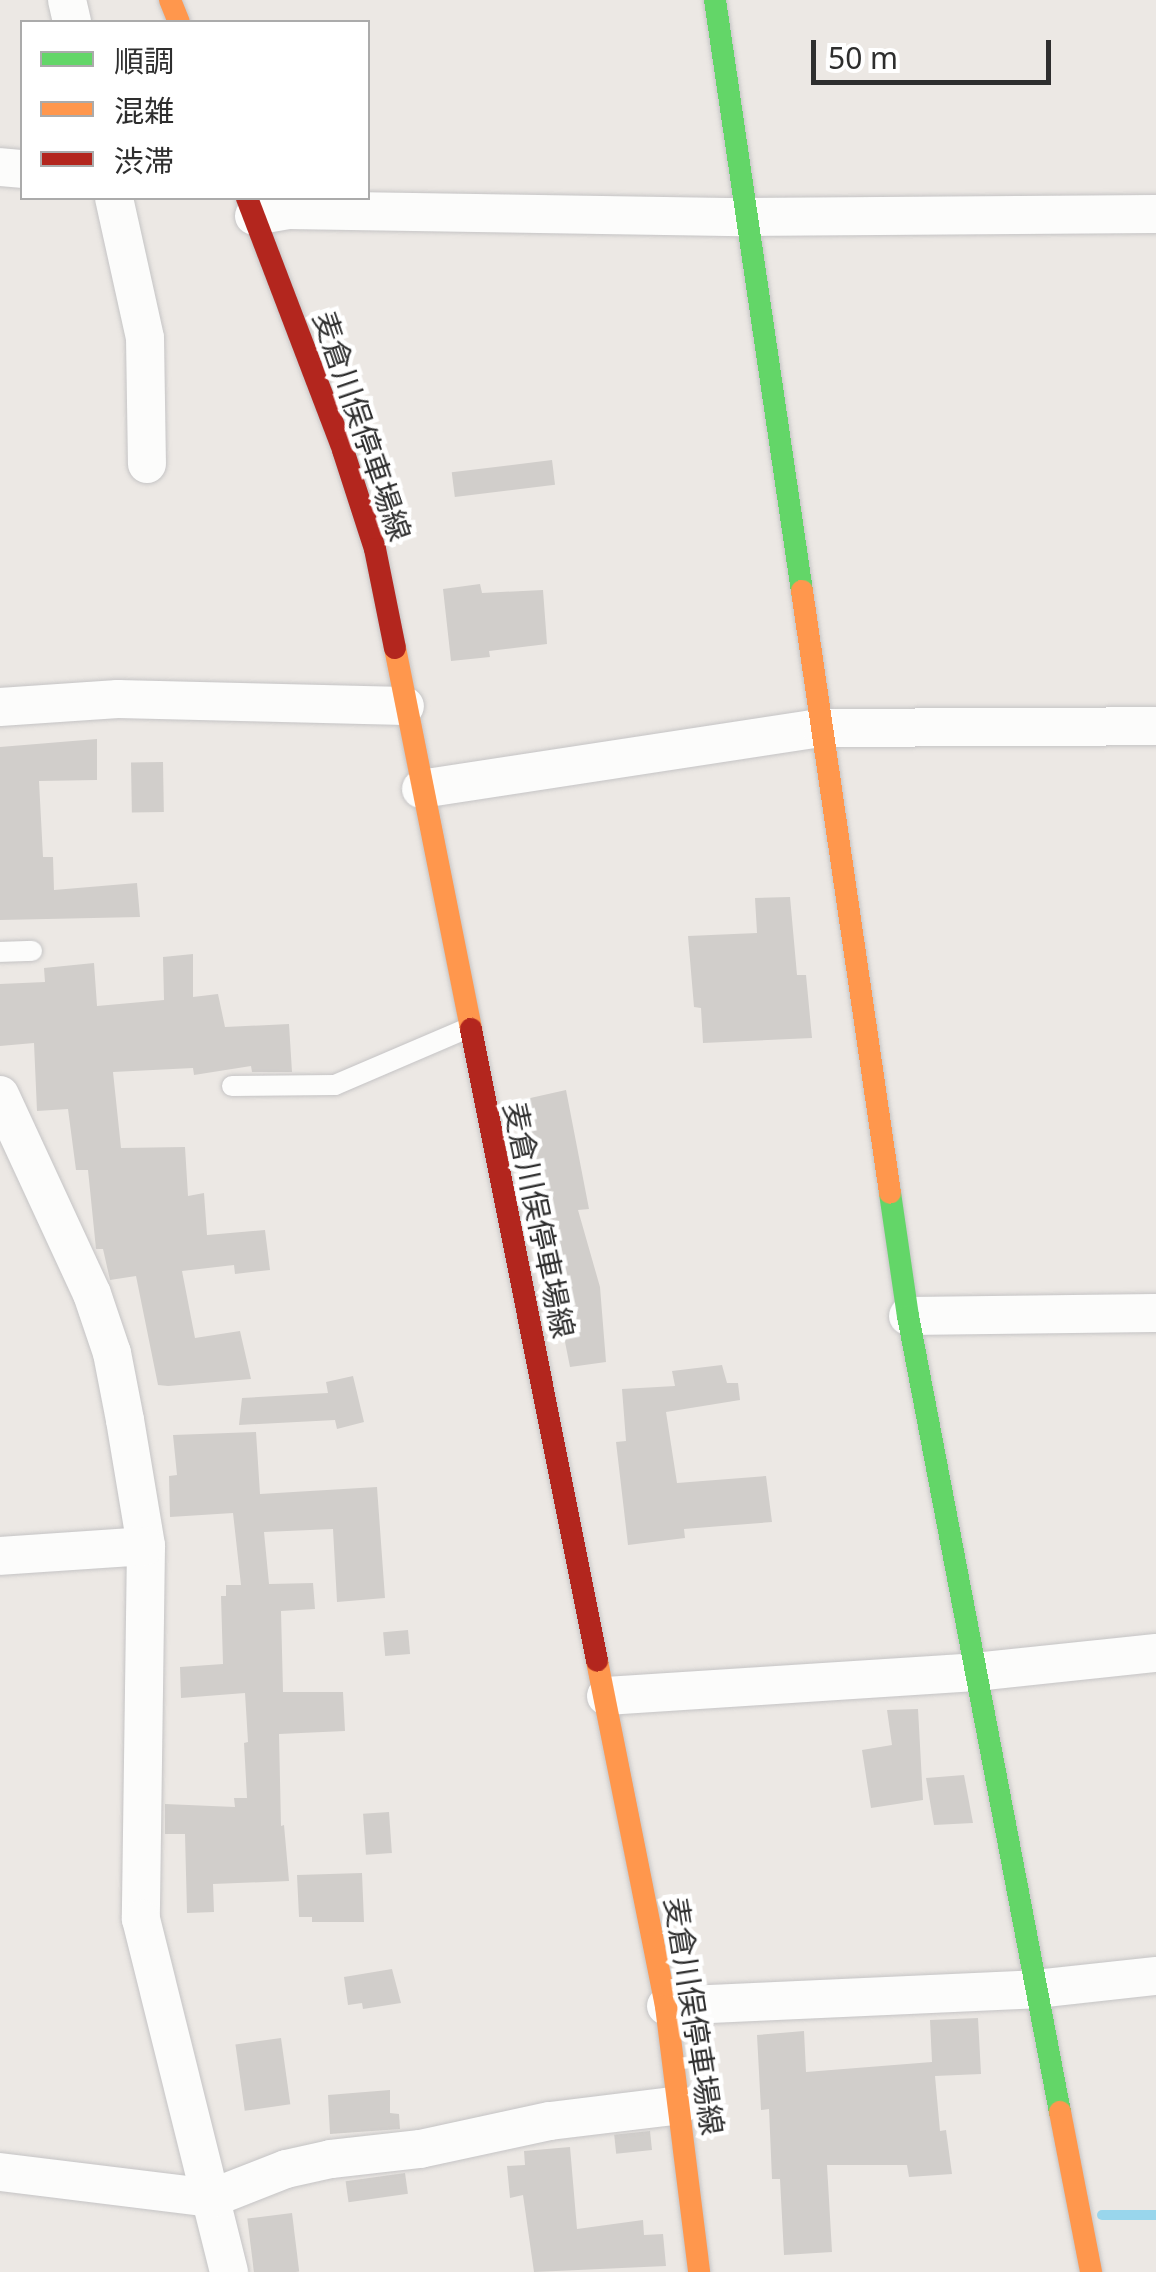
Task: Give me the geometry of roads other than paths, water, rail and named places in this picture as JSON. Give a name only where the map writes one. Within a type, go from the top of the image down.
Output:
[{"type":"street","points":[[714,0],[908,1316],[1090,2272]]},
{"type":"street","points":[[114,200],[146,338],[147,464]]},
{"type":"street","points":[[251,207],[743,216],[1156,214]]},
{"type":"street","name":"麦倉川俣停車場線","points":[[251,207],[343,450],[375,549],[666,2006],[699,2272]]},
{"type":"street","points":[[0,707],[118,699],[405,706]]},
{"type":"street","points":[[421,789],[822,728],[1156,726]]},
{"type":"street","points":[[0,1095],[67,1235],[112,1353],[146,1546],[141,1919],[230,2272]]},
{"type":"street","points":[[908,1316],[1156,1313]]},
{"type":"street","points":[[0,1556],[146,1546]]},
{"type":"street","points":[[606,1696],[975,1672],[1156,1653]]},
{"type":"street","points":[[666,2006],[1036,1988],[1156,1976]]},
{"type":"street","points":[[0,2172],[212,2198],[286,2168],[331,2159],[409,2151],[550,2122],[680,2105]]},
{"type":"lane","points":[[0,952],[32,951]]},
{"type":"lane","points":[[232,1086],[335,1085],[470,1027]]},
{"type":"waterway","points":[[1102,2215],[1156,2215]]}]
